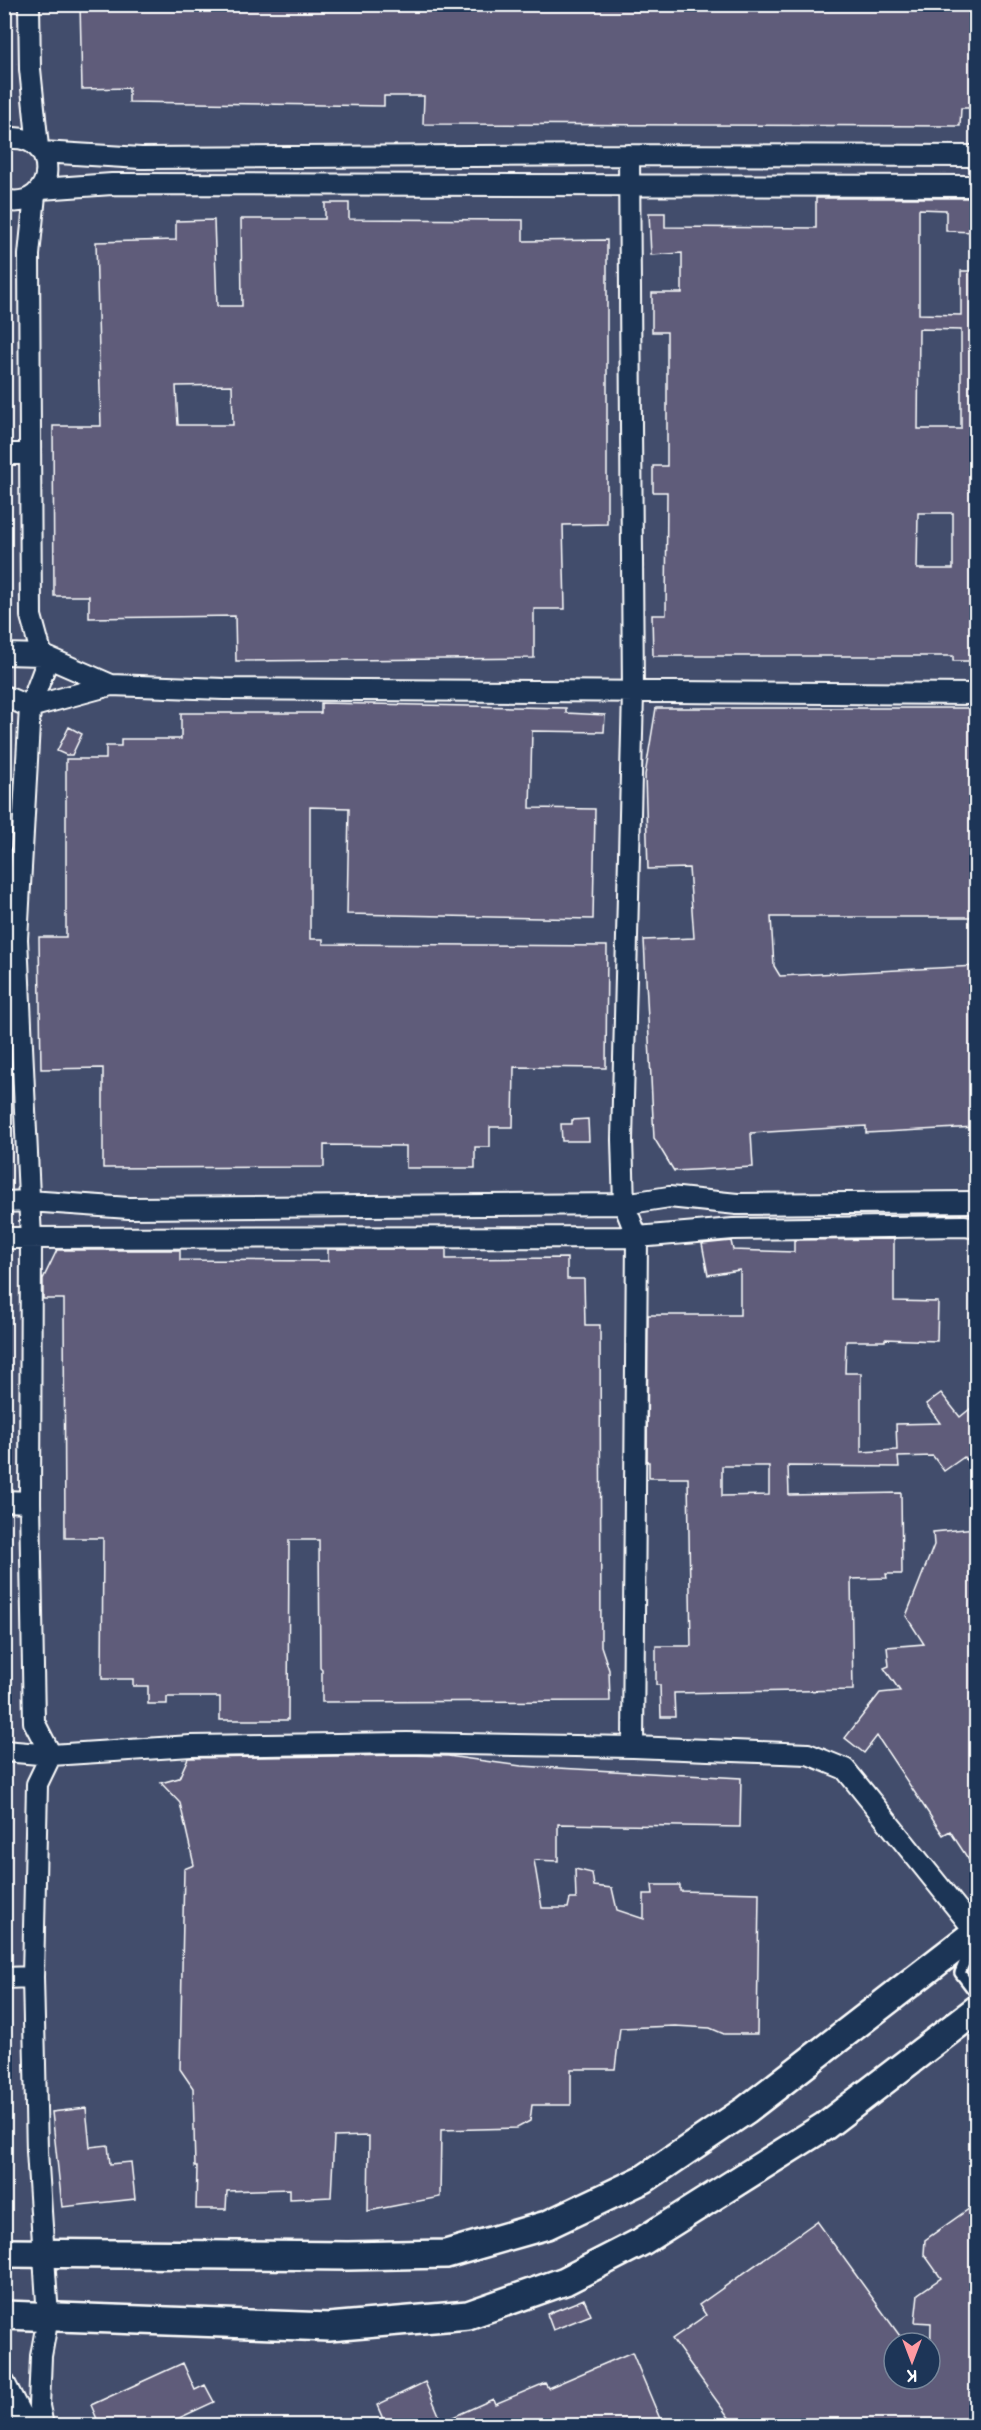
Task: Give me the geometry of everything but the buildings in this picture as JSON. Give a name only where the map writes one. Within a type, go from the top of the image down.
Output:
[{"type":"street","points":[[29,4],[30,69],[40,150],[47,172],[38,192],[29,255],[31,616],[45,667],[30,707],[17,939],[31,1239],[30,1502],[34,1722],[51,1755]]},
{"type":"street","points":[[4,140],[17,138],[28,140],[40,150],[141,158],[629,155],[976,156]]},
{"type":"street","points":[[629,155],[633,693],[622,1140],[624,1204],[638,1237],[633,1747]]},
{"type":"street","points":[[260,158],[261,184]]},
{"type":"street","points":[[4,200],[25,200],[38,192],[112,184],[976,186]]},
{"type":"street","points":[[4,454],[30,454]]},
{"type":"street","points":[[4,654],[42,655],[111,685]]},
{"type":"street","points":[[4,696],[30,707],[111,685],[224,689],[976,694]]},
{"type":"street","points":[[4,1202],[29,1201],[129,1208],[624,1204],[669,1197],[737,1204],[976,1202]]},
{"type":"street","points":[[4,1238],[638,1237],[733,1229],[965,1226],[976,1228]]},
{"type":"street","points":[[4,1501],[30,1502]]},
{"type":"street","points":[[4,1751],[51,1755],[191,1746],[362,1743],[633,1747],[808,1754],[845,1769],[976,1932],[746,2110],[644,2179],[548,2225],[446,2254],[348,2256],[4,2253]]},
{"type":"street","points":[[43,2426],[39,2406],[41,2356],[48,2317],[37,2151],[33,1977],[37,1784],[51,1755]]},
{"type":"street","points":[[4,1978],[33,1977]]},
{"type":"street","points":[[4,2315],[329,2327],[468,2315],[565,2281],[641,2242],[825,2126],[976,2010]]},
{"type":"street","points":[[4,2382],[29,2426]]},
{"type":"lane","points":[[976,1932],[960,1973],[976,1994]]},
{"type":"shaded area","points":[[5,5],[976,5],[976,2425],[5,2426]]}]
